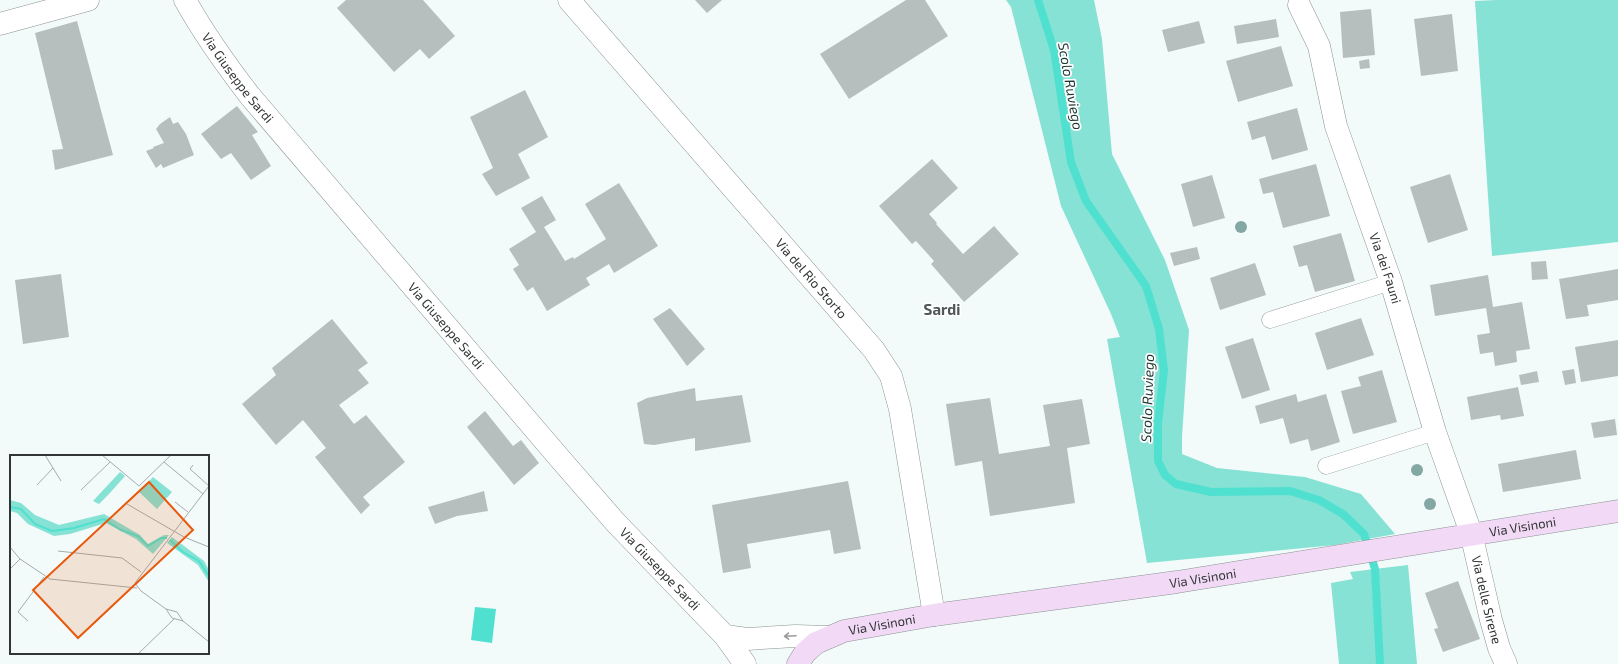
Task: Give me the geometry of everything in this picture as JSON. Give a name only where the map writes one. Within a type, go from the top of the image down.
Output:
[{"type":"street","points":[[0,24],[88,0]]},
{"type":"street","name":"Via Giuseppe Sardi","points":[[185,0],[200,28],[224,62],[250,96],[344,209],[616,523],[725,636],[745,664]]},
{"type":"street","name":"Via del Rio Storto","points":[[569,0],[874,350],[891,376],[900,409],[934,616]]},
{"type":"street","name":"Via dei Fauni","points":[[1299,5],[1319,46],[1336,126],[1392,282],[1436,432],[1471,534]]},
{"type":"street","name":"Via Visinoni","points":[[798,664],[805,653],[816,643],[844,631],[934,616],[1177,582],[1618,511]]},
{"type":"street","name":"Via delle Sirene","points":[[1471,534],[1491,620],[1499,648],[1506,664]]},
{"type":"street","points":[[725,636],[747,639],[795,636],[830,637]]},
{"type":"lane","points":[[1270,320],[1392,282]]},
{"type":"lane","points":[[1326,466],[1436,432]]},
{"type":"shaded area","points":[[1006,0],[1094,0],[1102,39],[1112,154],[1165,260],[1189,330],[1182,454],[1217,468],[1305,477],[1361,494],[1395,534],[1335,545],[1147,563],[1107,339],[1120,337],[1111,314],[1061,206],[1011,7]]},
{"type":"shaded area","points":[[1618,0],[1618,242],[1492,256],[1475,1]]},
{"type":"shaded area","points":[[1408,565],[1417,664],[1339,664],[1331,583],[1353,579],[1350,572]]},
{"type":"shaded area","points":[[475,607],[496,609],[492,643],[471,640]]},
{"type":"building","points":[[346,0],[423,0],[455,36],[429,59],[420,49],[394,72],[337,8]]},
{"type":"building","points":[[695,0],[722,0],[707,13]]},
{"type":"building","points":[[906,0],[925,0],[948,36],[849,99],[820,54]]},
{"type":"building","points":[[1371,9],[1375,55],[1343,58],[1340,12]]},
{"type":"building","points":[[1452,14],[1458,71],[1421,76],[1414,19]]},
{"type":"building","points":[[1276,19],[1279,37],[1237,44],[1234,26]]},
{"type":"building","points":[[77,21],[113,155],[55,170],[52,150],[63,149],[35,33]]},
{"type":"building","points":[[1199,21],[1205,43],[1168,52],[1162,30]]},
{"type":"building","points":[[1281,46],[1293,86],[1238,102],[1226,61]]},
{"type":"building","points":[[1369,59],[1370,68],[1360,69],[1359,61]]},
{"type":"building","points":[[525,90],[548,137],[518,154],[530,178],[496,196],[482,174],[493,168],[470,117]]},
{"type":"building","points":[[237,106],[258,132],[252,135],[271,166],[251,180],[231,153],[221,159],[201,134]]},
{"type":"building","points":[[1297,108],[1308,150],[1272,160],[1265,136],[1252,140],[1247,122]]},
{"type":"building","points":[[170,117],[173,124],[178,122],[186,134],[194,155],[163,168],[161,164],[156,168],[146,151],[164,143],[156,129]]},
{"type":"building","points":[[932,159],[958,188],[929,214],[963,254],[994,226],[1019,254],[964,302],[931,264],[934,261],[916,241],[912,244],[879,206]]},
{"type":"building","points":[[1316,164],[1330,216],[1283,228],[1273,192],[1263,194],[1259,179]]},
{"type":"building","points":[[1450,174],[1468,230],[1428,243],[1410,187]]},
{"type":"building","points":[[1212,175],[1225,218],[1193,227],[1181,184]]},
{"type":"building","points":[[619,183],[658,246],[614,273],[609,264],[586,278],[590,285],[547,311],[533,287],[527,291],[513,269],[519,265],[509,249],[536,232],[521,208],[542,196],[556,220],[544,227],[565,261],[573,257],[574,259],[606,239],[585,204]]},
{"type":"building","points":[[1341,233],[1355,281],[1315,292],[1307,265],[1299,267],[1293,246]]},
{"type":"building","points":[[1197,247],[1200,259],[1174,266],[1170,253]]},
{"type":"building","points":[[1546,261],[1548,279],[1532,280],[1531,262]]},
{"type":"building","points":[[1255,263],[1266,295],[1220,310],[1210,278]]},
{"type":"building","points":[[1618,269],[1618,300],[1587,305],[1589,316],[1566,319],[1559,279]]},
{"type":"building","points":[[61,274],[69,337],[23,344],[15,280]]},
{"type":"building","points":[[1488,275],[1493,307],[1522,302],[1530,349],[1516,351],[1517,362],[1495,366],[1493,352],[1480,354],[1477,335],[1490,333],[1486,308],[1435,316],[1430,285]]},
{"type":"building","points":[[670,308],[705,349],[687,366],[653,319]]},
{"type":"building","points":[[1361,318],[1374,355],[1327,370],[1315,333]]},
{"type":"building","points":[[332,319],[368,363],[358,370],[369,383],[339,405],[354,424],[366,415],[405,462],[363,497],[370,505],[361,514],[315,457],[326,448],[303,420],[276,445],[242,404],[276,375],[272,368]]},
{"type":"building","points":[[1253,338],[1270,390],[1242,399],[1225,347]]},
{"type":"building","points":[[1618,340],[1618,376],[1581,382],[1575,347]]},
{"type":"building","points":[[1574,369],[1576,383],[1565,385],[1562,371]]},
{"type":"building","points":[[1382,370],[1397,422],[1353,434],[1341,391],[1361,386],[1358,377]]},
{"type":"building","points":[[1537,371],[1539,382],[1521,385],[1519,375]]},
{"type":"building","points":[[1518,387],[1524,416],[1501,420],[1500,415],[1471,420],[1467,397]]},
{"type":"building","points":[[695,388],[696,401],[742,395],[751,442],[695,451],[695,438],[654,445],[644,444],[637,403],[647,398]]},
{"type":"building","points":[[1296,394],[1298,402],[1326,394],[1340,442],[1311,451],[1308,439],[1290,444],[1283,418],[1260,424],[1255,406]]},
{"type":"building","points":[[990,398],[999,454],[1050,446],[1043,405],[1082,399],[1090,444],[1067,448],[1075,503],[990,516],[982,461],[955,466],[946,404]]},
{"type":"building","points":[[485,411],[513,446],[521,440],[539,463],[514,485],[467,427]]},
{"type":"building","points":[[1615,419],[1617,435],[1594,438],[1591,423]]},
{"type":"building","points":[[1576,450],[1581,479],[1503,492],[1498,464]]},
{"type":"building","points":[[848,481],[861,549],[834,554],[830,530],[747,544],[751,568],[723,573],[712,505]]},
{"type":"building","points":[[484,491],[488,511],[457,516],[435,524],[428,507]]},
{"type":"building","points":[[1458,581],[1480,639],[1443,652],[1434,629],[1438,628],[1425,593]]},
{"type":"waterway","name":"Scolo Ruviego","points":[[1038,0],[1054,50],[1071,162],[1086,201],[1146,286],[1159,329],[1164,370],[1158,423],[1158,461],[1165,475],[1176,484],[1211,492],[1290,491],[1319,500],[1343,514],[1364,534],[1375,569],[1380,664]]},
{"type":"district","name":"Sardi","points":[[942,309]]}]
